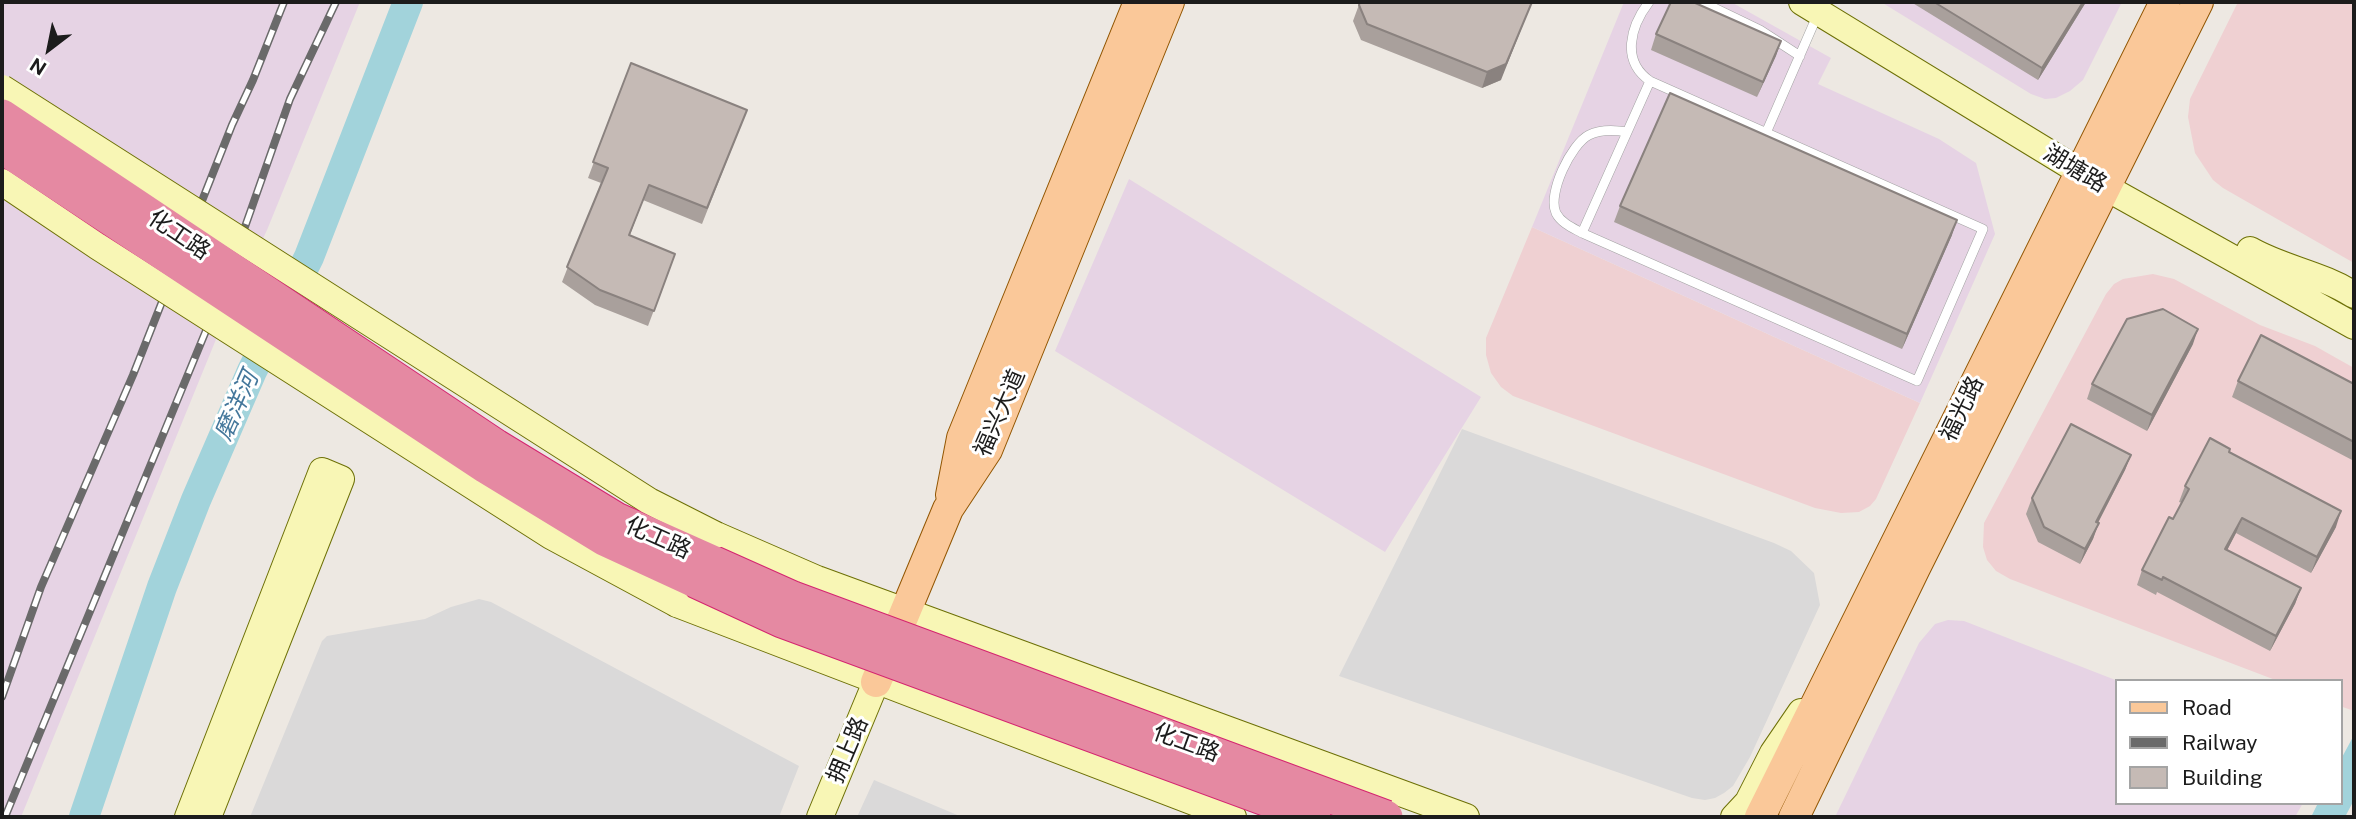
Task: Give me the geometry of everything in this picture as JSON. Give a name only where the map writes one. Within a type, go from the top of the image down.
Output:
[{"type":"highway","name":"化工路","points":[[2,116],[496,446],[617,519],[793,598],[1386,817]]},
{"type":"highway","name":"化工路","points":[[2,147],[485,467],[604,540],[782,621],[1314,817]]},
{"type":"main road","name":"福兴大道","points":[[948,509],[962,438],[1139,2]]},
{"type":"main road","name":"福兴大道","points":[[948,509],[988,450],[1169,2]]},
{"type":"main road","name":"福光路","points":[[1794,817],[2198,2]]},
{"type":"main road","name":"福光路","points":[[1760,817],[2084,164],[2160,4]]},
{"type":"main road","name":"湖塘路","points":[[1819,5],[2354,326]]},
{"type":"main road","points":[[2,88],[649,501],[716,535],[817,579],[1466,817]]},
{"type":"main road","name":"湖塘路","points":[[2109,179],[2267,260],[2329,281],[2354,295]]},
{"type":"main road","points":[[2,182],[97,246],[551,536],[677,604],[1233,817]]},
{"type":"main road","points":[[187,817],[322,471],[341,479],[208,817]]},
{"type":"main road","points":[[876,682],[948,509]]},
{"type":"main road","points":[[1734,817],[1748,802],[1773,753],[1843,649]]},
{"type":"main road","name":"拥上路","points":[[820,817],[876,682]]},
{"type":"main road","points":[[1809,817],[1820,762]]},
{"type":"lane","points":[[1628,132],[1598,131],[1587,136],[1571,153],[1556,188],[1554,202],[1556,212],[1562,220],[1582,233],[1917,381],[1983,229],[1650,81],[1635,67],[1631,57],[1633,34],[1649,2]]},
{"type":"lane","points":[[1702,2],[1760,30],[1800,55]]},
{"type":"lane","points":[[1766,133],[1819,5]]},
{"type":"lane","points":[[1582,233],[1650,81]]},
{"type":"shaded area","points":[[2,2],[360,2],[267,230],[219,332],[21,817],[2,817]]},
{"type":"shaded area","points":[[1624,2],[1731,2],[1831,58],[1818,84],[1939,139],[1976,163],[1995,234],[1920,403],[1532,227]]},
{"type":"shaded area","points":[[1881,2],[2122,2],[2083,80],[2056,98],[2045,99],[2031,94]]},
{"type":"shaded area","points":[[2238,2],[2354,2],[2354,263],[2223,188],[2213,180],[2195,153],[2188,117],[2190,99]]},
{"type":"shaded area","points":[[1129,179],[1481,397],[1385,552],[1055,351]]},
{"type":"shaded area","points":[[1532,227],[1920,403],[1876,499],[1859,512],[1841,513],[1815,508],[1513,396],[1501,387],[1491,373],[1486,355],[1486,338]]},
{"type":"shaded area","points":[[2153,274],[2174,279],[2260,325],[2315,346],[2354,368],[2354,711],[2342,707],[2342,679],[2273,679],[2010,579],[1996,571],[1987,560],[1983,547],[1984,523],[2106,294],[2114,284],[2123,279]]},
{"type":"shaded area","points":[[1462,429],[1774,543],[1791,551],[1814,573],[1820,605],[1750,757],[1733,786],[1724,793],[1705,800],[1692,798],[1339,676]]},
{"type":"shaded area","points":[[479,599],[491,602],[799,766],[779,817],[250,817],[322,641],[327,636],[425,619],[451,607]]},
{"type":"shaded area","points":[[1948,620],[1964,621],[2114,679],[2114,805],[2302,805],[2295,817],[1835,817],[1919,643],[1935,624]]},
{"type":"shaded area","points":[[874,780],[962,817],[857,817]]},
{"type":"water","points":[[2354,735],[2354,800],[2345,817],[2311,817],[2317,805],[2342,805],[2342,757]]},
{"type":"building","points":[[1360,2],[1532,2],[1506,64],[1487,72],[1367,24]]},
{"type":"building","points":[[1671,2],[1693,2],[1781,41],[1763,82],[1656,34]]},
{"type":"building","points":[[1934,2],[2083,2],[2042,68]]},
{"type":"building","points":[[631,63],[747,110],[707,208],[649,185],[629,235],[675,254],[654,311],[600,290],[567,267],[608,168],[593,162]]},
{"type":"building","points":[[1670,93],[1957,220],[1907,334],[1620,206]]},
{"type":"building","points":[[2163,309],[2198,329],[2152,415],[2092,384],[2127,319]]},
{"type":"building","points":[[2261,335],[2354,384],[2354,442],[2238,381]]},
{"type":"building","points":[[2071,424],[2131,455],[2085,549],[2044,527],[2032,498]]},
{"type":"building","points":[[2210,438],[2230,449],[2229,452],[2341,511],[2317,557],[2242,518],[2225,549],[2301,588],[2276,636],[2163,577],[2162,580],[2142,570],[2169,517],[2173,519],[2189,489],[2185,486]]},
{"type":"waterway","name":"磨洋河","points":[[84,817],[162,587],[196,500],[252,371],[309,257],[408,2]]},
{"type":"railway","points":[[2,697],[41,587],[133,375],[284,2]]},
{"type":"railway","points":[[5,817],[222,292],[290,99],[336,2]]}]
